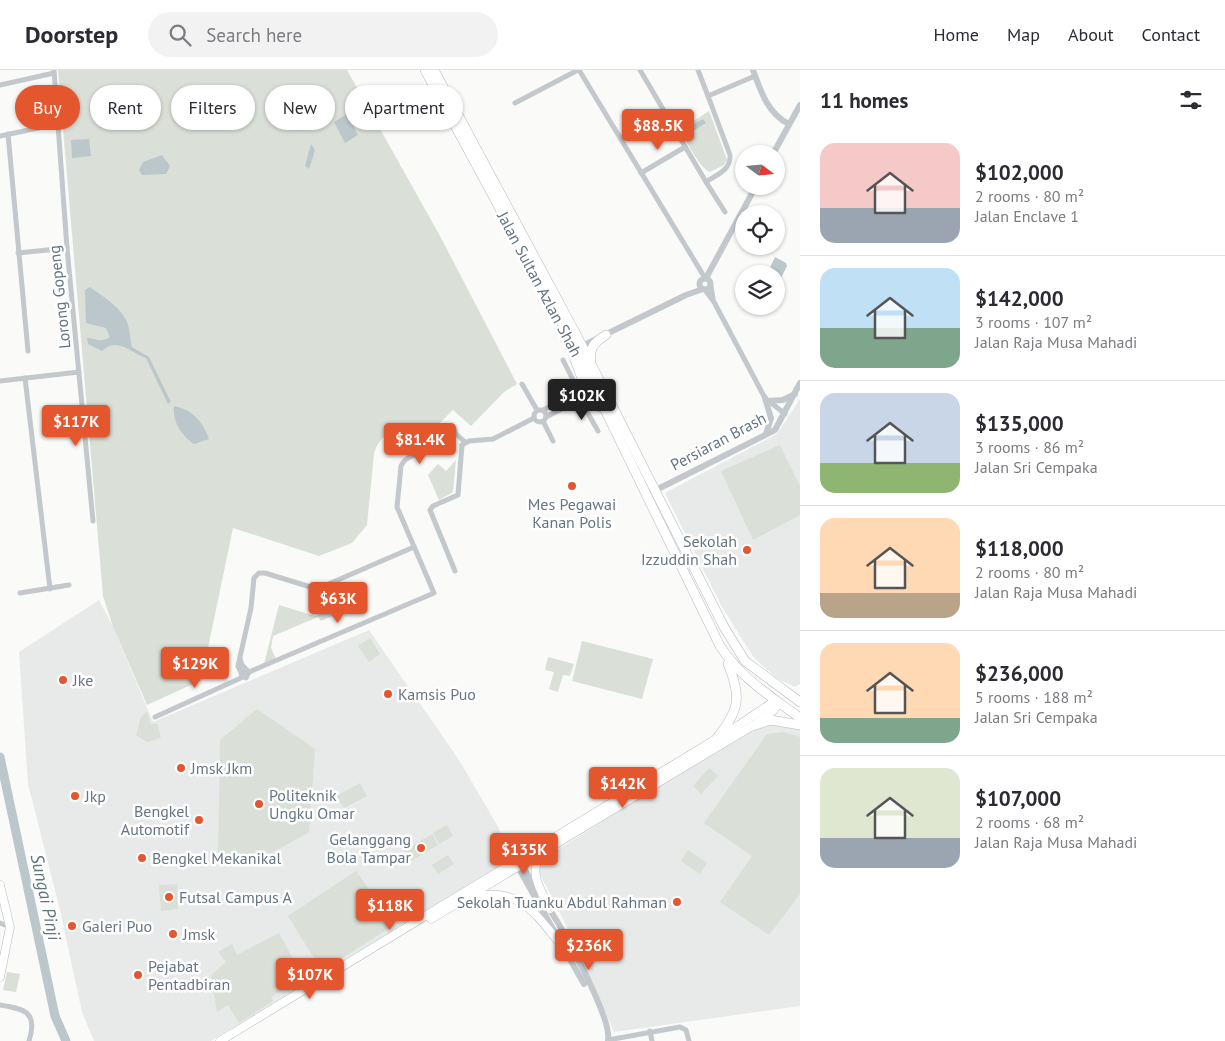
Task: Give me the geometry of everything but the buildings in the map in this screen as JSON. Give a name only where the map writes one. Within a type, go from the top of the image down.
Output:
[{"type":"main road","name":"Jalan Sultan Azlan Shah","points":[[425,70],[572,342],[720,646],[734,666],[753,685],[800,718]]},
{"type":"main road","name":"Jalan Sultan Azlan Shah","points":[[434,70],[570,322],[724,627],[745,661],[800,702]]},
{"type":"main road","points":[[570,322],[582,336],[602,336]]},
{"type":"main road","points":[[593,368],[590,353],[595,342],[602,336]]},
{"type":"main road","points":[[572,342],[572,357],[584,382],[582,395],[595,399],[610,418]]},
{"type":"main road","points":[[582,346],[582,356],[609,410],[610,418]]},
{"type":"main road","points":[[716,738],[732,720],[737,704],[736,682],[720,646]]},
{"type":"main road","points":[[220,1041],[519,863],[553,846],[752,726],[773,711],[778,701],[775,692],[760,680],[745,661]]},
{"type":"main road","points":[[420,923],[459,902],[716,738],[778,701],[786,699],[800,708]]},
{"type":"main road","points":[[752,726],[771,720],[800,725]]},
{"type":"main road","points":[[550,910],[536,879],[535,867],[537,860],[553,846]]},
{"type":"main road","points":[[0,885],[2,903],[10,927],[2,957],[0,977]]},
{"type":"main road","points":[[459,902],[474,897],[499,895],[521,901],[539,915],[566,951]]},
{"type":"main road","points":[[230,1041],[405,932]]},
{"type":"street","points":[[515,103],[578,70],[694,263],[768,401],[771,418],[766,434]]},
{"type":"street","points":[[640,70],[725,212]]},
{"type":"street","points":[[698,70],[730,155],[728,168],[706,182]]},
{"type":"street","points":[[0,85],[54,71]]},
{"type":"street","name":"Lorong Gopeng","points":[[54,71],[55,85]]},
{"type":"street","points":[[708,96],[754,73],[768,105],[777,118],[789,124]]},
{"type":"street","points":[[778,145],[800,105]]},
{"type":"street","points":[[0,136],[28,130]]},
{"type":"street","name":"Lorong Gopeng","points":[[57,130],[66,248],[93,521]]},
{"type":"street","points":[[8,134],[28,351]]},
{"type":"street","points":[[641,173],[685,147]]},
{"type":"street","points":[[582,346],[705,284],[751,195]]},
{"type":"street","points":[[18,254],[66,248]]},
{"type":"street","points":[[563,360],[576,388],[582,395],[598,432]]},
{"type":"street","points":[[0,381],[79,372]]},
{"type":"street","points":[[25,378],[50,588]]},
{"type":"street","name":"Persiaran Brash","points":[[656,490],[775,430],[800,383]]},
{"type":"street","points":[[522,384],[545,419],[553,441]]},
{"type":"street","points":[[768,401],[783,400],[795,394]]},
{"type":"street","points":[[247,670],[434,593],[397,507],[401,466],[408,457],[441,450],[451,436],[464,443],[493,439],[534,418],[540,410],[582,395]]},
{"type":"street","points":[[534,418],[539,422],[582,395]]},
{"type":"street","points":[[768,401],[786,411]]},
{"type":"street","points":[[455,571],[430,510],[433,506],[458,495],[464,443]]},
{"type":"street","points":[[243,676],[238,669],[251,608],[254,578],[258,573],[265,573],[317,589],[414,548]]},
{"type":"street","points":[[20,593],[69,586]]},
{"type":"street","points":[[155,717],[243,676],[248,677],[247,670],[242,665],[240,656]]},
{"type":"street","points":[[519,863],[550,910],[600,1007],[609,1036],[608,1041]]},
{"type":"street","points":[[519,863],[593,1002],[608,1041]]},
{"type":"street","points":[[0,923],[10,927]]},
{"type":"street","points":[[0,1005],[24,1009],[28,1014],[32,1031],[29,1041]]},
{"type":"street","points":[[604,1041],[650,1031],[684,1028],[688,1033],[690,1041]]},
{"type":"street","points":[[650,1031],[652,1041]]},
{"type":"shaded area","points":[[58,70],[347,70],[355,85],[345,85],[345,130],[381,130],[440,236],[517,384],[504,392],[471,426],[453,410],[438,424],[393,432],[385,436],[374,454],[367,525],[352,543],[319,556],[233,528],[203,672],[195,683],[147,705],[113,627],[103,596],[63,130],[80,130],[80,85],[59,85]]},
{"type":"shaded area","points":[[709,111],[727,160],[724,165],[710,172],[702,166],[680,130]]},
{"type":"shaded area","points":[[345,115],[345,130],[355,130],[358,135],[345,143],[335,121]]},
{"type":"shaded area","points":[[703,119],[706,123],[686,135],[684,130]]},
{"type":"shaded area","points":[[89,139],[91,156],[72,158],[71,140]]},
{"type":"shaded area","points":[[311,144],[315,150],[309,169],[305,166]]},
{"type":"shaded area","points":[[162,155],[170,166],[166,174],[142,175],[139,170],[143,162]]},
{"type":"shaded area","points":[[775,257],[786,263],[787,266],[785,270],[785,265],[771,265]]},
{"type":"shaded area","points":[[90,287],[111,302],[124,317],[128,325],[132,347],[149,357],[171,401],[168,404],[146,358],[119,345],[113,345],[102,351],[88,344],[87,338],[101,340],[110,337],[106,328],[86,323],[85,290]]},
{"type":"shaded area","name":"Sekolah Izzuddin Shah","points":[[800,399],[800,684],[795,687],[778,679],[754,658],[722,607],[665,493],[777,434]]},
{"type":"shaded area","points":[[174,406],[192,413],[200,422],[209,439],[194,444],[186,437],[176,423]]},
{"type":"shaded area","points":[[780,445],[800,486],[800,515],[753,540],[721,471]]},
{"type":"shaded area","points":[[456,460],[453,492],[439,500],[428,475],[438,464],[446,471]]},
{"type":"shaded area","points":[[323,591],[333,616],[321,621],[318,617],[273,636],[271,648],[276,659],[264,664],[279,605],[315,616],[318,615],[322,599],[320,593]]},
{"type":"shaded area","name":"Politeknik Ungku Omar","points":[[99,600],[113,627],[153,722],[369,630],[459,760],[497,825],[512,858],[211,1041],[94,1041],[82,1012],[60,910],[28,784],[19,652]]},
{"type":"shaded area","points":[[370,638],[380,654],[369,662],[358,646]]},
{"type":"shaded area","points":[[582,641],[653,659],[642,699],[572,681]]},
{"type":"shaded area","points":[[548,657],[574,664],[570,676],[563,675],[558,692],[549,689],[554,672],[545,670]]},
{"type":"shaded area","points":[[257,709],[315,749],[309,832],[263,858],[218,857],[220,740]]},
{"type":"shaded area","points":[[147,712],[151,725],[157,723],[161,738],[147,742],[136,735],[141,717]]},
{"type":"shaded area","name":"Sekolah Tuanku Abdul Rahman","points":[[774,723],[800,727],[800,1006],[614,1032],[586,971],[585,956],[594,948],[590,936],[578,937],[570,933],[539,872],[546,857],[742,734],[764,724]]},
{"type":"shaded area","points":[[784,732],[800,737],[800,894],[769,935],[720,902],[752,856],[704,823],[767,734]]},
{"type":"shaded area","points":[[709,768],[718,776],[701,794],[693,786]]},
{"type":"shaded area","points":[[360,783],[367,796],[344,808],[337,796]]},
{"type":"shaded area","points":[[447,825],[453,836],[439,844],[433,833]]},
{"type":"shaded area","name":"Gelanggang Bola Tampar","points":[[432,834],[438,845],[411,861],[404,851]]},
{"type":"shaded area","points":[[688,850],[707,863],[700,874],[681,861]]},
{"type":"shaded area","points":[[448,855],[454,864],[438,874],[432,865]]},
{"type":"shaded area","points":[[356,871],[394,925],[322,971],[288,916]]},
{"type":"shaded area","name":"Futsal Campus A","points":[[177,884],[178,909],[161,911],[159,885]]},
{"type":"shaded area","points":[[279,933],[303,977],[271,997],[273,1001],[239,1023],[228,1005],[217,1012],[211,975],[226,962],[218,952],[232,944],[237,955]]},
{"type":"shaded area","points":[[7,972],[20,974],[16,992],[3,990]]},
{"type":"waterway","name":"Sungai Pinji","points":[[0,757],[55,1016],[66,1041]]},
{"type":"place","name":"Mes Pegawai Kanan Polis","points":[[572,486]]},
{"type":"place","name":"Sekolah Izzuddin Shah","points":[[747,550]]},
{"type":"place","name":"Jke","points":[[63,680]]},
{"type":"place","name":"Kamsis Puo","points":[[388,694]]},
{"type":"place","name":"Jmsk Jkm","points":[[181,768]]},
{"type":"place","name":"Jkp","points":[[75,796]]},
{"type":"place","name":"Politeknik Ungku Omar","points":[[259,804]]},
{"type":"place","name":"Bengkel Automotif","points":[[199,820]]},
{"type":"place","name":"Gelanggang Bola Tampar","points":[[421,848]]},
{"type":"place","name":"Bengkel Mekanikal","points":[[142,858]]},
{"type":"place","name":"Futsal Campus A","points":[[169,897]]},
{"type":"place","name":"Sekolah Tuanku Abdul Rahman","points":[[677,902]]},
{"type":"place","name":"Galeri Puo","points":[[72,926]]},
{"type":"place","name":"Jmsk","points":[[173,934]]},
{"type":"place","name":"Pejabat Pentadbiran","points":[[138,975]]}]
